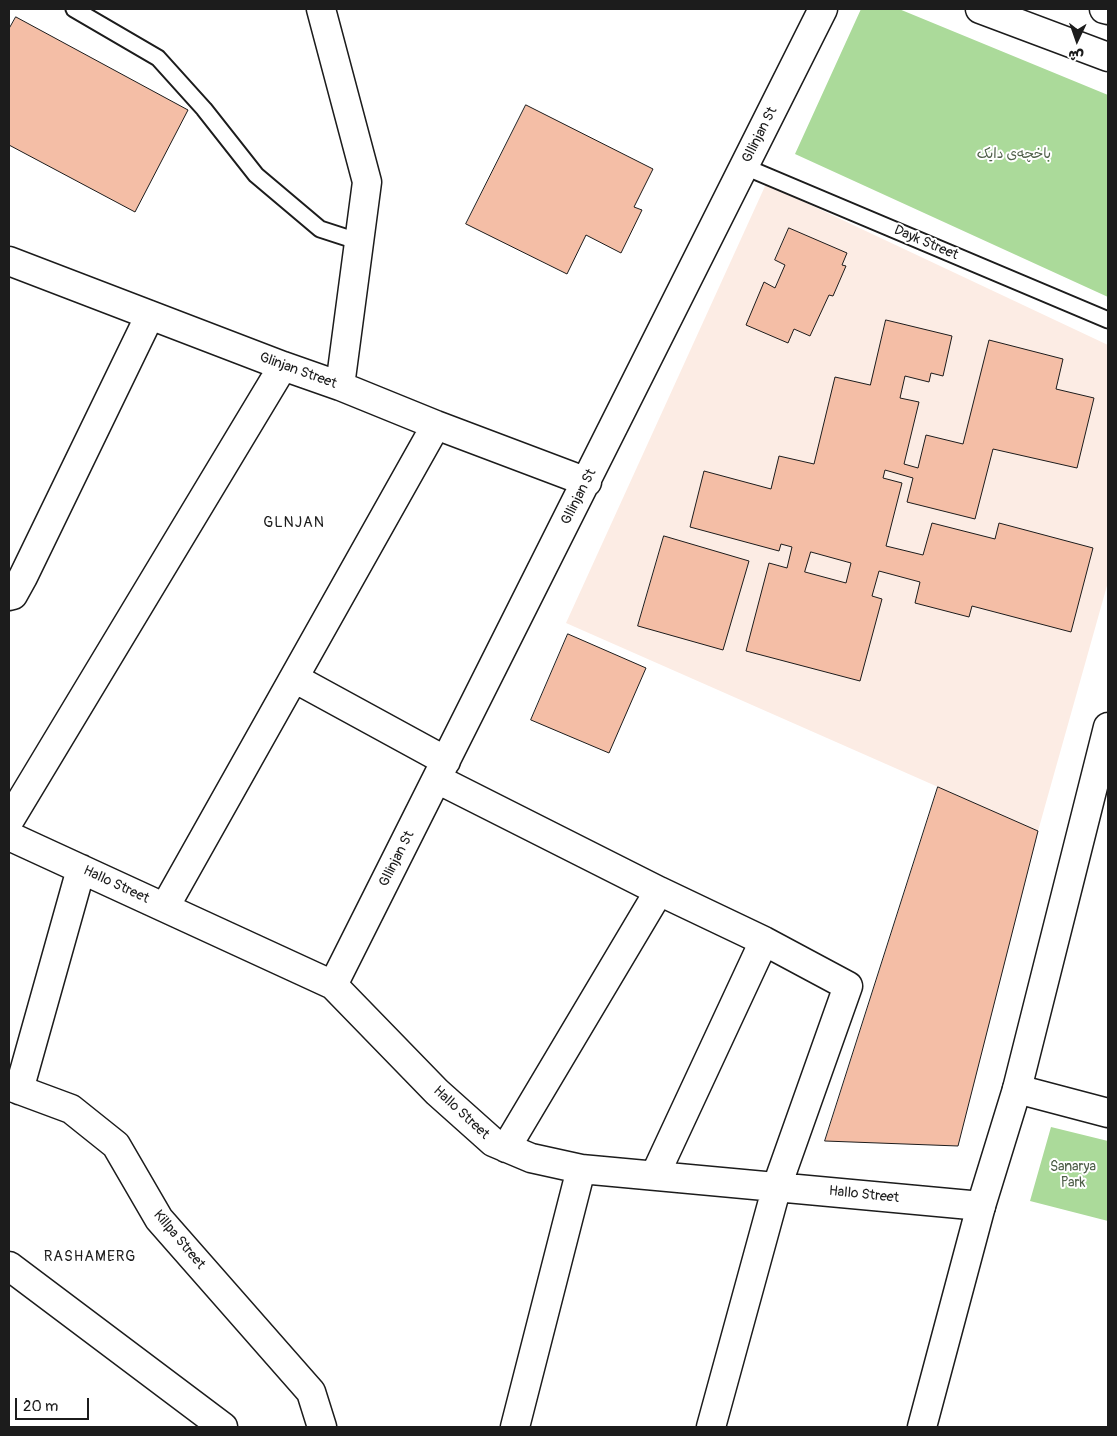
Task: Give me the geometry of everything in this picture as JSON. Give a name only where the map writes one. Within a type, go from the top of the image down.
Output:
[{"type":"main road","points":[[321,9],[368,182],[340,386]]},
{"type":"main road","name":"Gllinjan St","points":[[333,985],[823,9]]},
{"type":"main road","points":[[980,9],[1108,57]]},
{"type":"main road","points":[[1104,9],[1108,10]]},
{"type":"main road","name":"Glinjan Street","points":[[9,261],[587,482]]},
{"type":"main road","points":[[9,596],[13,595],[23,576],[150,316]]},
{"type":"main road","points":[[9,820],[283,366]]},
{"type":"main road","points":[[165,908],[436,425]]},
{"type":"main road","points":[[294,678],[441,770],[659,891],[764,941],[848,986],[777,1186],[711,1427]]},
{"type":"main road","points":[[922,1427],[981,1206],[1017,1090],[1108,727]]},
{"type":"main road","name":"Hallo Street","points":[[9,836],[333,985],[437,1092],[492,1142],[532,1158],[581,1169],[981,1206]]},
{"type":"main road","points":[[14,1088],[82,869]]},
{"type":"main road","points":[[506,1148],[659,891]]},
{"type":"main road","points":[[655,1175],[764,941]]},
{"type":"main road","name":"Killpa Street","points":[[14,1088],[71,1109],[116,1145],[159,1219],[311,1392],[322,1427]]},
{"type":"main road","points":[[1017,1090],[1108,1113]]},
{"type":"main road","points":[[515,1427],[581,1169]]},
{"type":"main road","points":[[9,1266],[223,1427]]},
{"type":"lane","points":[[74,9],[158,58],[204,109],[256,174],[320,229],[360,242]]},
{"type":"lane","name":"Dayk Street","points":[[744,166],[1108,320]]},
{"type":"shaded area","points":[[766,184],[1108,345],[1108,582],[1038,831],[566,623]]},
{"type":"green space","name":"باخچەی دایک","points":[[861,9],[899,9],[1108,95],[1108,297],[795,154]]},
{"type":"green space","name":"Sanarya Park","points":[[1051,1127],[1108,1141],[1108,1221],[1030,1201]]},
{"type":"building","points":[[16,17],[188,110],[135,212],[9,145],[9,29]]},
{"type":"building","points":[[526,105],[653,169],[634,207],[642,210],[621,253],[586,235],[567,274],[466,224]]},
{"type":"building","points":[[789,228],[847,253],[842,265],[846,266],[833,296],[829,295],[810,336],[794,329],[788,343],[746,325],[764,282],[775,288],[785,265],[775,260]]},
{"type":"building","points":[[886,320],[952,336],[943,376],[931,373],[929,382],[905,376],[900,398],[919,402],[904,464],[918,468],[926,435],[963,444],[989,340],[1063,359],[1056,389],[1094,398],[1077,468],[993,449],[975,519],[907,502],[913,478],[885,470],[883,478],[902,483],[886,546],[923,555],[932,523],[995,539],[999,523],[1093,548],[1071,632],[972,606],[969,617],[915,603],[920,582],[879,571],[872,596],[882,599],[860,681],[746,651],[769,563],[787,568],[792,547],[781,544],[779,551],[690,527],[704,471],[771,489],[779,456],[814,464],[835,377],[870,385]],"holes":[[[811,552],[851,563],[846,583],[805,572]]]},
{"type":"building","points":[[664,536],[749,561],[723,650],[638,626]]},
{"type":"building","points":[[568,634],[646,668],[609,753],[531,720]]},
{"type":"building","points":[[938,787],[1038,831],[958,1146],[825,1141]]},
{"type":"district","name":"GLNJAN","points":[[294,523]]},
{"type":"district","name":"RASHAMERG","points":[[90,1257]]}]
